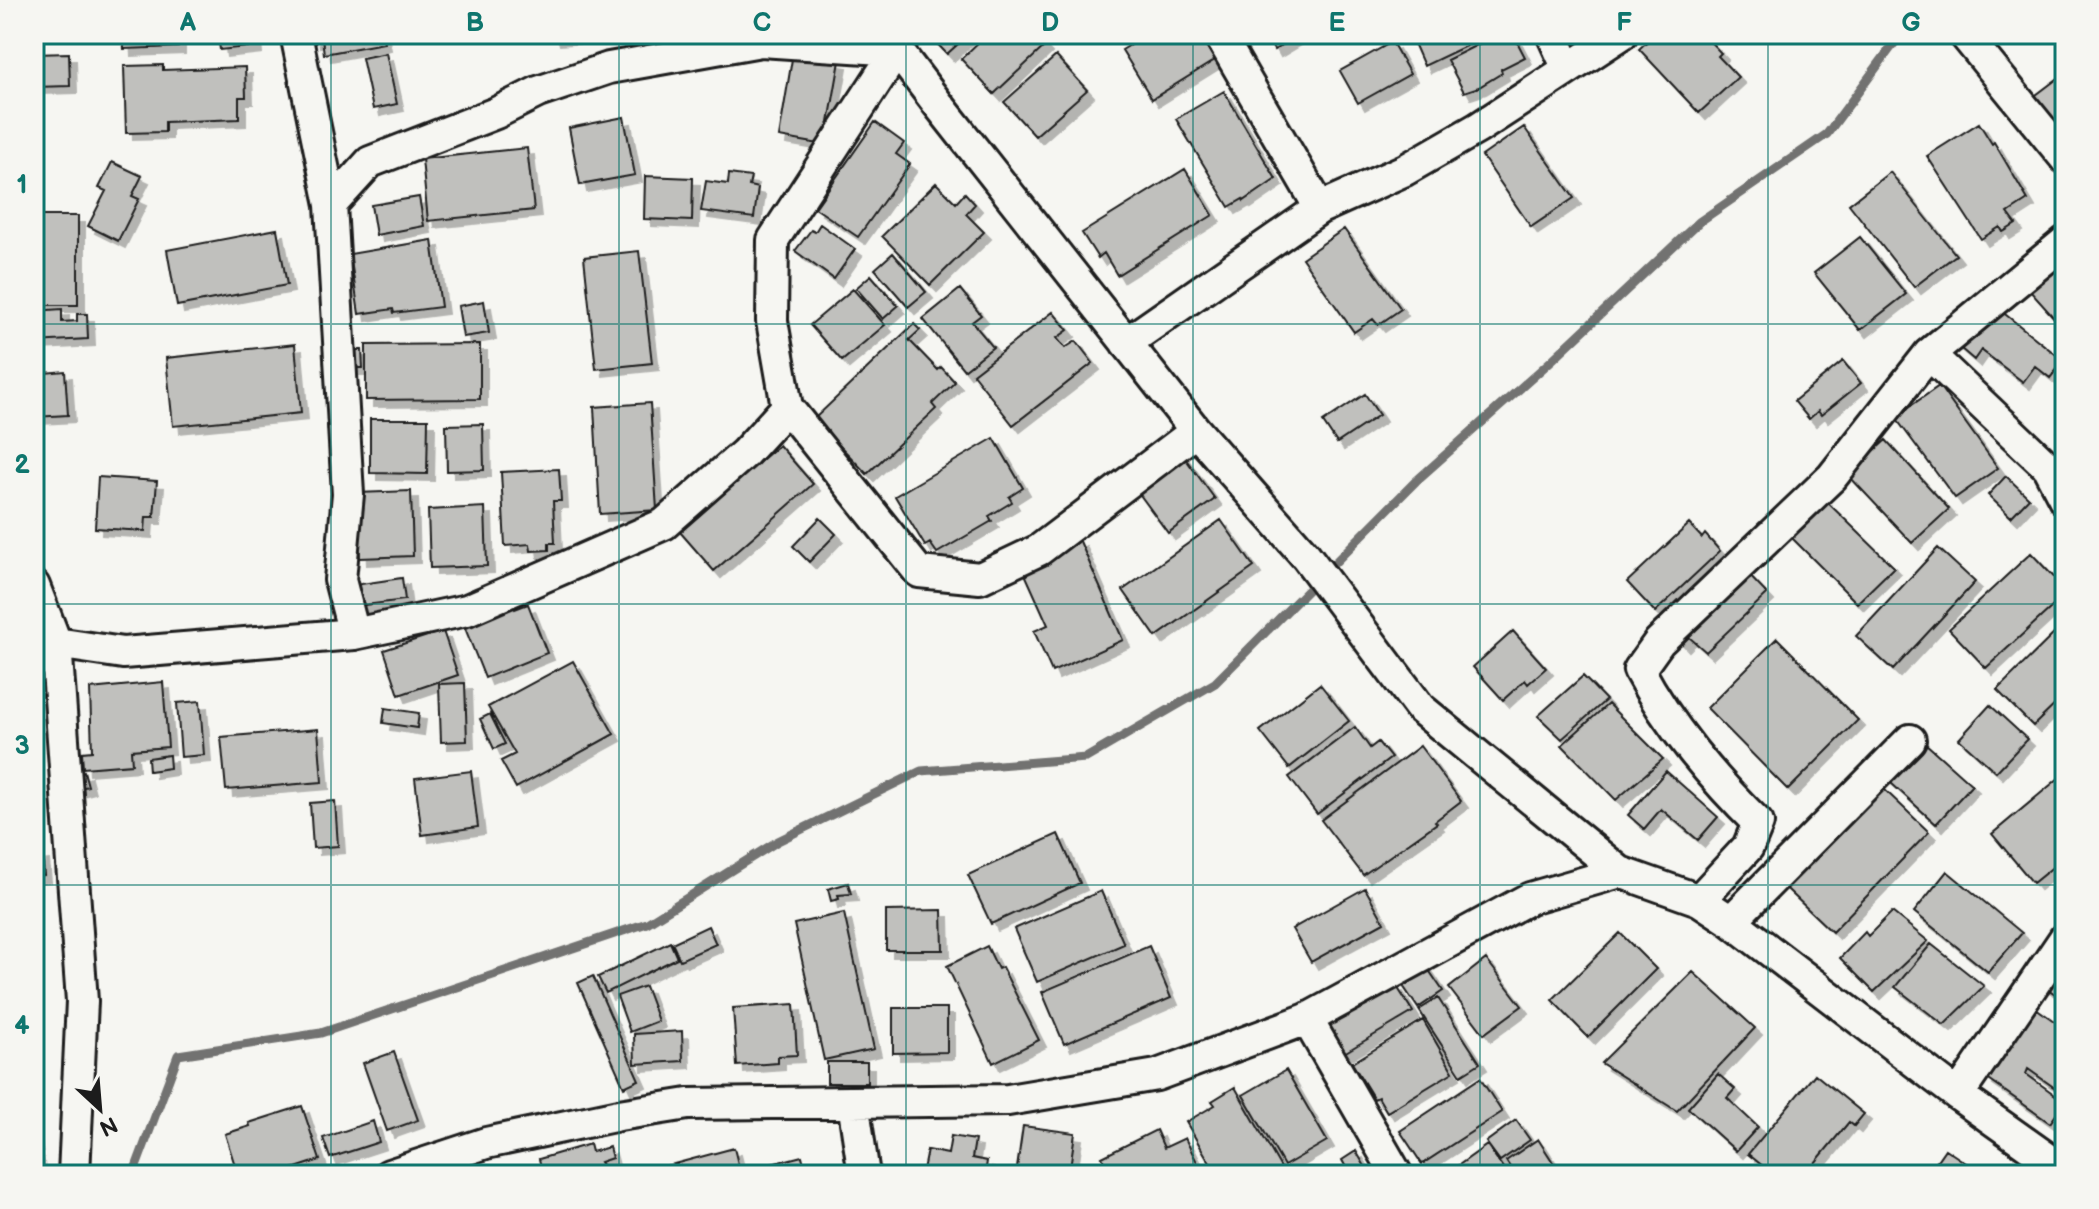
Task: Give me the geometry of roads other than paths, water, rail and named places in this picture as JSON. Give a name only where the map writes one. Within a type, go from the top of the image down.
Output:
[{"type":"street","points":[[296,34],[331,205],[348,494],[340,580],[354,634]]},
{"type":"street","points":[[1219,34],[1320,208]]},
{"type":"street","points":[[1552,34],[1568,69]]},
{"type":"street","points":[[1126,343],[1320,208],[1417,163],[1478,128],[1622,34]]},
{"type":"street","points":[[1964,34],[2065,158]]},
{"type":"street","points":[[331,205],[370,162],[496,113],[538,92],[609,68],[761,41],[895,42]]},
{"type":"street","points":[[895,42],[1126,343],[1196,431],[1306,556],[1420,708],[1620,872],[1699,900],[1731,921],[1958,1095],[2065,1171]]},
{"type":"street","points":[[895,42],[773,240],[772,321],[787,407],[919,572],[980,578],[1039,550],[1196,431]]},
{"type":"street","points":[[1699,900],[1748,847],[1758,823],[1657,704],[1639,670],[1659,642],[1832,477],[1929,354],[2065,242]]},
{"type":"street","points":[[1929,354],[2047,466],[2065,500]]},
{"type":"street","points":[[56,643],[123,653],[354,634],[467,610],[664,524],[745,453],[787,407]]},
{"type":"street","points":[[308,636],[340,580]]},
{"type":"street","points":[[34,587],[56,643],[82,1001],[74,1175]]},
{"type":"street","points":[[1731,921],[1910,740]]},
{"type":"street","points":[[389,1175],[486,1143],[688,1104],[1008,1100],[1157,1075],[1307,1019],[1530,898],[1620,872]]},
{"type":"street","points":[[1958,1095],[2065,938]]},
{"type":"street","points":[[1307,1019],[1397,1175]]},
{"type":"street","points":[[853,1102],[864,1175]]},
{"type":"waterway","points":[[133,1175],[178,1055],[321,1033],[647,923],[778,841],[921,771],[1086,758],[1215,683],[1416,481],[1552,360],[1699,222],[1827,134],[1901,34]]}]
